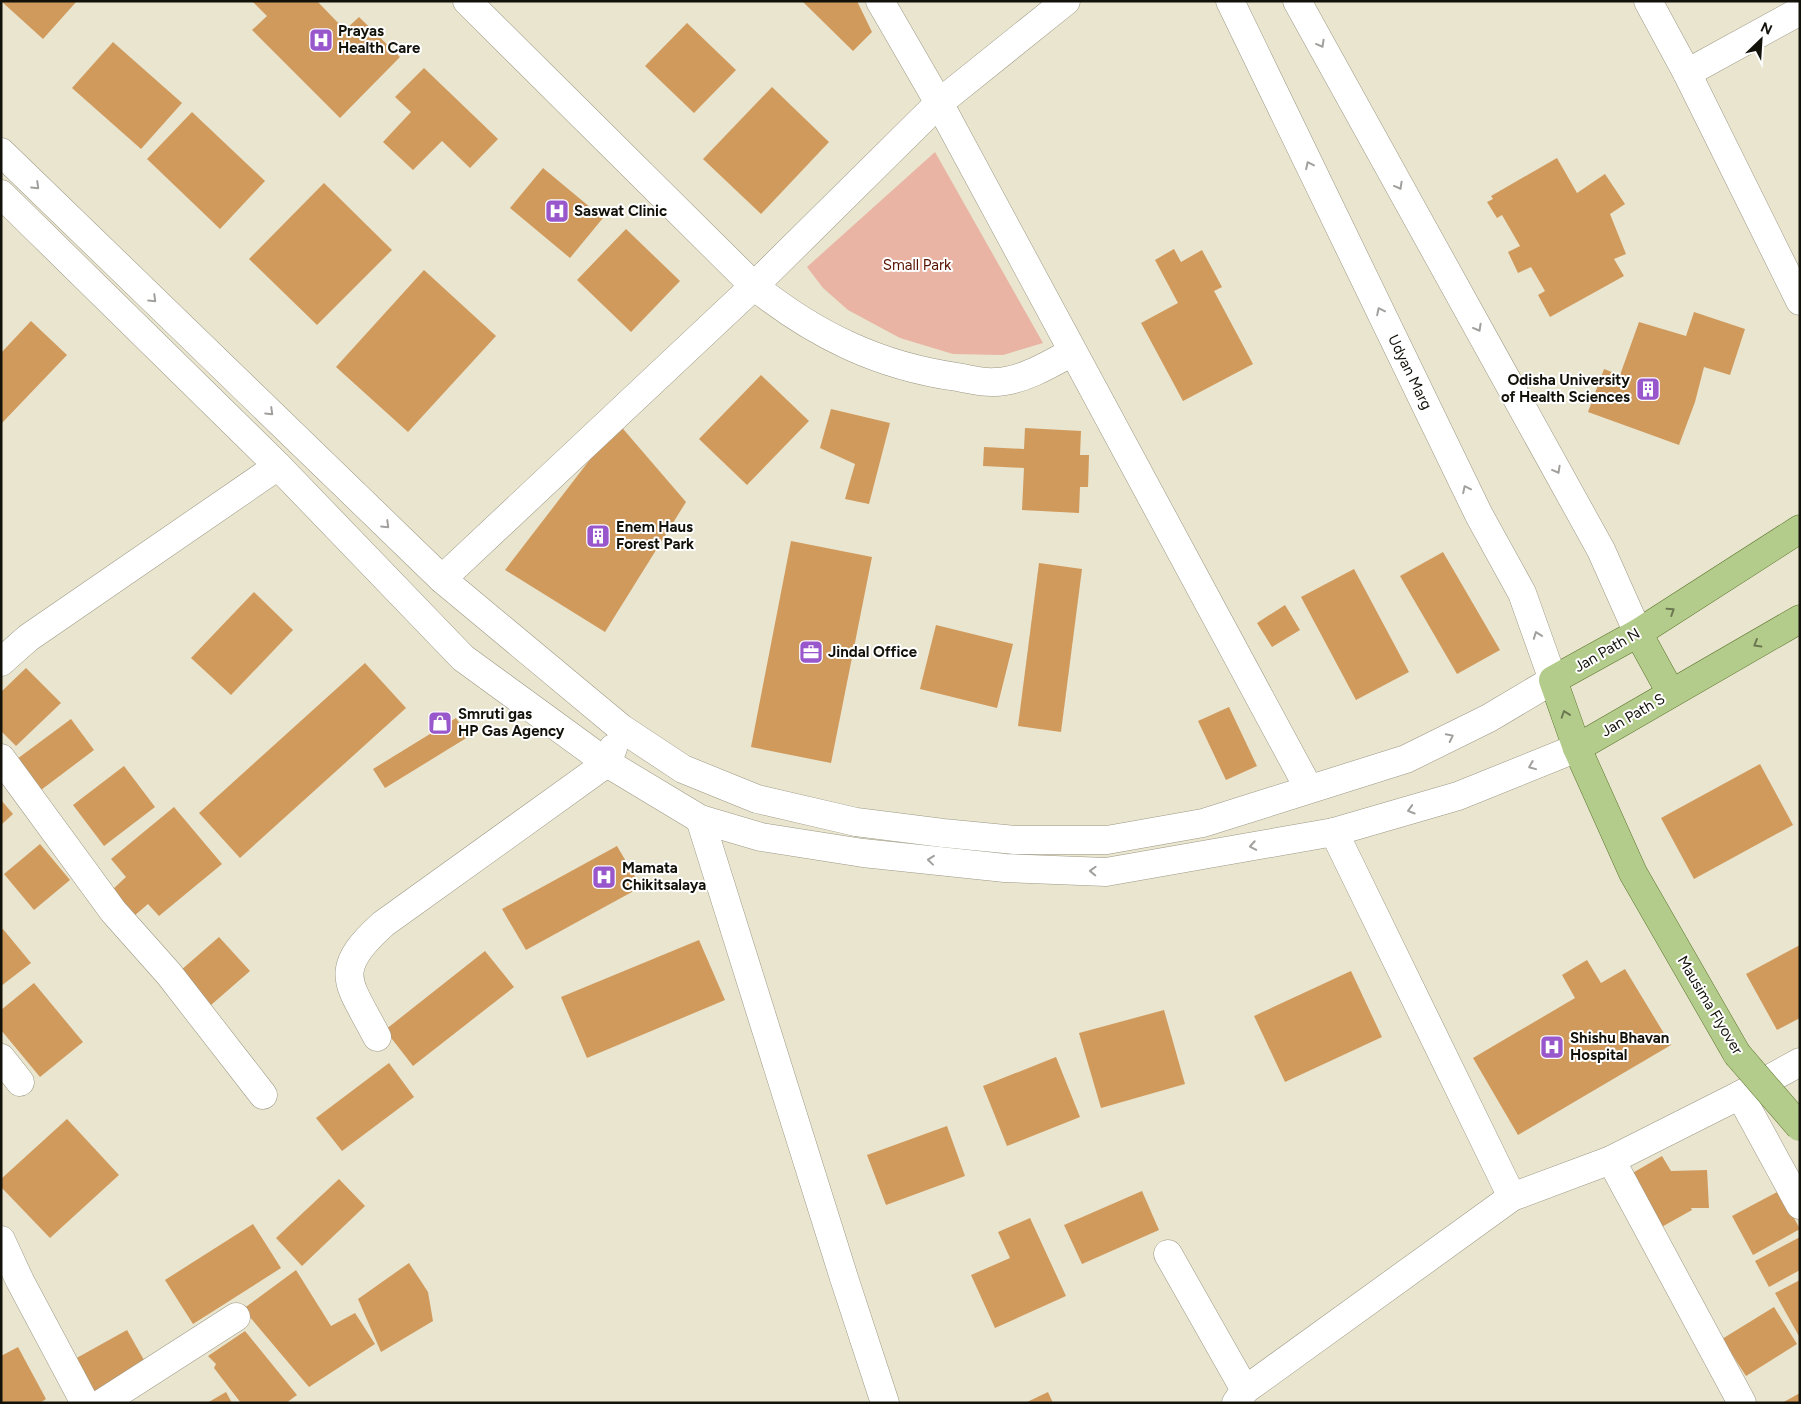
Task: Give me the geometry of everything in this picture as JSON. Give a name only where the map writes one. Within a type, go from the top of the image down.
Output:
[{"type":"main road","name":"Jan Path N","points":[[1553,680],[1638,632],[1800,529]]},
{"type":"main road","name":"Jan Path S","points":[[1577,748],[1800,619]]},
{"type":"main road","points":[[1638,632],[1671,693]]},
{"type":"main road","name":"Udyan Marg","points":[[1553,680],[1577,748]]},
{"type":"main road","name":"Mausima Flyover","points":[[1577,748],[1633,873],[1737,1054],[1800,1127]]},
{"type":"street","points":[[468,1],[754,286],[788,312],[852,348],[922,372],[995,382],[1038,371],[1072,352]]},
{"type":"street","points":[[880,1],[939,103],[1309,789]]},
{"type":"street","points":[[442,579],[754,286],[939,103],[1066,1]]},
{"type":"street","name":"Udyan Marg","points":[[1230,1],[1479,515],[1522,593],[1553,680]]},
{"type":"street","points":[[1297,1],[1601,550],[1638,632]]},
{"type":"street","points":[[1648,1],[1687,73],[1800,301]]},
{"type":"street","points":[[1687,73],[1800,11]]},
{"type":"street","name":"Jan Path N","points":[[1,152],[442,579],[620,728],[683,769],[757,798],[856,822],[943,833],[1015,840],[1117,838],[1203,823],[1406,759],[1489,718],[1553,680]]},
{"type":"street","name":"Jan Path S","points":[[1,194],[278,466],[464,658],[608,763],[700,819],[761,837],[863,853],[1005,868],[1106,872],[1334,832],[1458,796],[1577,748]]},
{"type":"street","points":[[1,662],[28,638],[278,466]]},
{"type":"street","points":[[377,1038],[350,984],[349,966],[355,952],[383,924],[608,763],[620,728]]},
{"type":"street","points":[[1,758],[113,911],[169,974],[263,1095]]},
{"type":"street","points":[[700,819],[885,1403]]},
{"type":"street","points":[[1334,832],[1512,1196]]},
{"type":"street","points":[[1,1058],[20,1082]]},
{"type":"street","points":[[1168,1254],[1240,1397],[1512,1196],[1611,1160],[1740,1095],[1800,1062]]},
{"type":"street","points":[[1740,1095],[1800,1205]]},
{"type":"street","points":[[1611,1160],[1742,1403]]},
{"type":"street","points":[[1,1240],[20,1281],[85,1403]]},
{"type":"street","points":[[102,1403],[236,1317]]},
{"type":"green space","name":"Small Park","points":[[935,152],[1043,343],[1003,355],[953,354],[900,338],[848,310],[823,288],[807,267]]},
{"type":"building","points":[[1,1],[77,1],[43,39]]},
{"type":"building","points":[[252,1],[317,1],[345,30],[359,17],[400,57],[340,118],[252,30],[267,16]]},
{"type":"building","points":[[802,1],[857,1],[872,32],[853,51]]},
{"type":"building","points":[[687,23],[736,70],[694,113],[645,66]]},
{"type":"building","points":[[113,42],[182,103],[141,149],[72,88]]},
{"type":"building","points":[[424,68],[498,139],[470,168],[442,141],[413,170],[383,142],[411,112],[395,97]]},
{"type":"building","points":[[772,87],[829,142],[761,214],[703,159]]},
{"type":"building","points":[[192,112],[265,181],[220,229],[147,159]]},
{"type":"building","points":[[1557,158],[1577,193],[1605,174],[1625,204],[1610,214],[1626,254],[1614,259],[1624,276],[1550,317],[1538,295],[1545,291],[1531,267],[1518,273],[1508,252],[1520,246],[1502,215],[1497,218],[1487,202],[1493,199],[1491,196]]},
{"type":"building","points":[[543,168],[603,218],[570,258],[510,208]]},
{"type":"building","points":[[324,183],[392,250],[317,325],[249,259]]},
{"type":"building","points":[[626,229],[680,281],[631,332],[577,280]]},
{"type":"building","points":[[1174,249],[1181,262],[1202,250],[1222,287],[1214,291],[1253,364],[1183,401],[1141,323],[1178,303],[1155,260]]},
{"type":"building","points":[[424,270],[496,336],[408,432],[336,367]]},
{"type":"building","name":"Odisha University of Health Sciences","points":[[1694,312],[1745,329],[1730,375],[1704,367],[1695,402],[1679,445],[1588,412],[1604,369],[1620,375],[1639,322],[1686,336]]},
{"type":"building","points":[[31,321],[67,355],[1,424],[1,353]]},
{"type":"building","points":[[761,375],[809,421],[747,485],[699,439]]},
{"type":"building","points":[[831,409],[890,423],[869,504],[845,499],[855,464],[820,448]]},
{"type":"building","name":"Enem Haus Forest Park","points":[[618,423],[686,502],[605,632],[505,570]]},
{"type":"building","points":[[1025,428],[1081,431],[1080,455],[1089,455],[1088,487],[1080,487],[1079,513],[1022,510],[1024,468],[983,466],[984,447],[1024,449]]},
{"type":"building","name":"Jindal Office","points":[[791,541],[872,557],[831,763],[751,747]]},
{"type":"building","points":[[1443,552],[1500,650],[1457,674],[1400,576]]},
{"type":"building","points":[[1039,563],[1082,569],[1061,732],[1018,726]]},
{"type":"building","points":[[1354,569],[1409,672],[1356,700],[1301,597]]},
{"type":"building","points":[[254,592],[293,630],[231,695],[191,658]]},
{"type":"building","points":[[1285,605],[1300,630],[1272,647],[1257,623]]},
{"type":"building","points":[[936,625],[1013,644],[997,708],[920,689]]},
{"type":"building","points":[[365,663],[406,708],[240,858],[199,813]]},
{"type":"building","points":[[26,668],[61,703],[16,746],[1,731],[1,692]]},
{"type":"building","points":[[1229,707],[1257,766],[1226,780],[1198,721]]},
{"type":"building","points":[[456,718],[468,737],[385,788],[373,769]]},
{"type":"building","points":[[71,719],[94,750],[41,790],[17,759]]},
{"type":"building","points":[[1760,764],[1793,825],[1694,879],[1661,818]]},
{"type":"building","points":[[124,766],[155,807],[104,846],[73,805]]},
{"type":"building","points":[[1,800],[13,814],[1,825]]},
{"type":"building","points":[[174,807],[222,864],[159,916],[148,904],[134,916],[111,891],[126,877],[111,859]]},
{"type":"building","points":[[40,844],[70,880],[34,910],[4,874]]},
{"type":"building","points":[[617,846],[641,887],[526,950],[502,909]]},
{"type":"building","points":[[3,929],[31,963],[1,986],[1,930]]},
{"type":"building","points":[[219,937],[250,971],[211,1005],[180,971]]},
{"type":"building","points":[[699,940],[725,1000],[587,1058],[561,997]]},
{"type":"building","points":[[1800,945],[1800,1018],[1777,1030],[1746,974]]},
{"type":"building","points":[[485,951],[514,987],[413,1066],[385,1030]]},
{"type":"building","points":[[1587,960],[1601,983],[1625,969],[1671,1045],[1518,1135],[1473,1058],[1575,998],[1562,975]]},
{"type":"building","points":[[1351,971],[1382,1037],[1285,1082],[1254,1016]]},
{"type":"building","points":[[34,983],[83,1042],[40,1077],[1,1030],[1,1010]]},
{"type":"building","points":[[1164,1010],[1185,1084],[1101,1108],[1079,1033]]},
{"type":"building","points":[[1056,1057],[1080,1117],[1007,1146],[983,1086]]},
{"type":"building","points":[[389,1063],[414,1097],[342,1151],[316,1118]]},
{"type":"building","points":[[67,1119],[119,1175],[50,1238],[1,1187],[1,1179]]},
{"type":"building","points":[[947,1126],[965,1176],[886,1205],[867,1155]]},
{"type":"building","points":[[1662,1156],[1671,1171],[1707,1170],[1709,1208],[1691,1208],[1692,1210],[1658,1229],[1629,1175]]},
{"type":"building","points":[[339,1179],[365,1206],[302,1266],[276,1238]]},
{"type":"building","points":[[1142,1191],[1159,1230],[1082,1264],[1064,1225]]},
{"type":"building","points":[[1779,1191],[1800,1229],[1753,1255],[1732,1216]]},
{"type":"building","points":[[1030,1218],[1066,1296],[995,1328],[971,1275],[1010,1258],[998,1232]]},
{"type":"building","points":[[253,1224],[281,1268],[193,1324],[165,1280]]},
{"type":"building","points":[[1800,1237],[1800,1270],[1769,1287],[1755,1261]]},
{"type":"building","points":[[409,1263],[428,1292],[433,1321],[381,1352],[358,1299]]},
{"type":"building","points":[[296,1270],[331,1326],[355,1313],[375,1344],[309,1387],[243,1309]]},
{"type":"building","points":[[1800,1280],[1800,1338],[1775,1293]]},
{"type":"building","points":[[1774,1307],[1797,1344],[1746,1376],[1722,1339]]},
{"type":"building","points":[[127,1330],[148,1367],[95,1397],[73,1360]]},
{"type":"building","points":[[245,1331],[297,1395],[286,1403],[241,1403],[214,1368],[216,1364],[208,1356]]},
{"type":"building","points":[[18,1347],[46,1399],[40,1403],[1,1403],[1,1356]]},
{"type":"building","points":[[226,1392],[232,1403],[207,1403]]},
{"type":"building","points":[[1048,1392],[1053,1403],[1025,1403]]},
{"type":"building","points":[[1800,1393],[1800,1403],[1782,1403]]},
{"type":"place","name":"Prayas Health Care","points":[[321,40]]},
{"type":"place","name":"Saswat Clinic","points":[[557,211]]},
{"type":"place","name":"Odisha University of Health Sciences","points":[[1648,389]]},
{"type":"place","name":"Enem Haus Forest Park","points":[[598,536]]},
{"type":"place","name":"Jindal Office","points":[[811,652]]},
{"type":"place","name":"Smruti gas HP Gas Agency","points":[[440,723]]},
{"type":"place","name":"Mamata Chikitsalaya","points":[[604,877]]},
{"type":"place","name":"Shishu Bhavan Hospital","points":[[1552,1047]]}]
